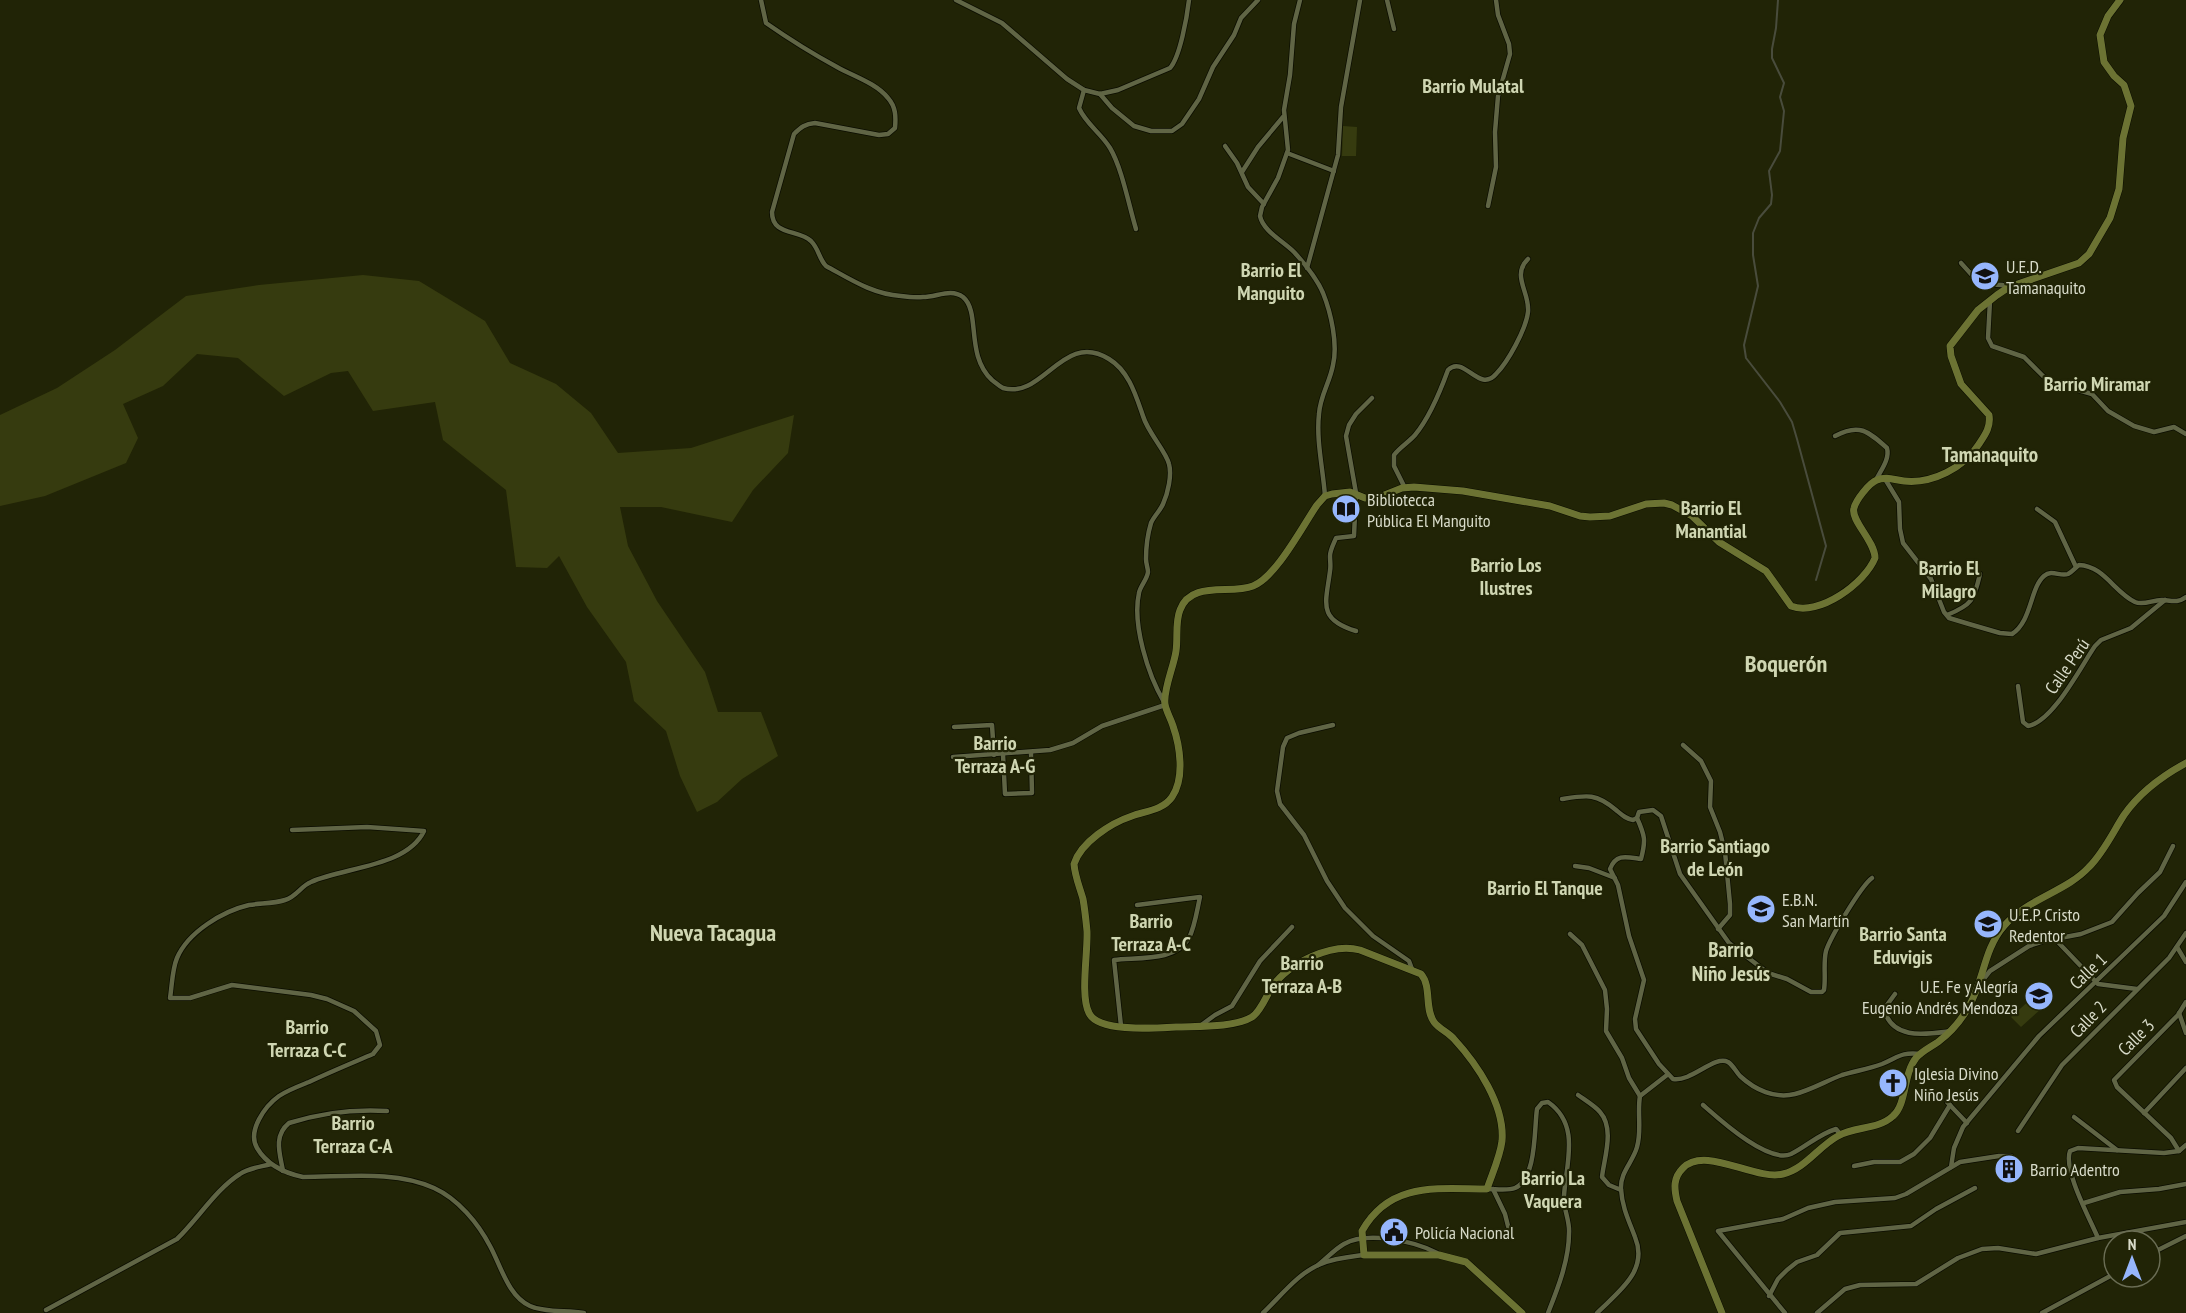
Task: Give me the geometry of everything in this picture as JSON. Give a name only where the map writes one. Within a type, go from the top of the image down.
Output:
[{"type":"street","points":[[760,0],[766,23],[888,96],[896,116],[895,128],[888,134],[879,135],[815,123],[799,128],[794,134],[772,212],[774,224],[780,229],[809,239],[817,248],[826,266],[875,292],[925,298],[944,293],[961,295],[970,310],[975,349],[980,364],[986,374],[999,386],[1014,389],[1027,385],[1040,379],[1067,357],[1081,353],[1107,357],[1124,373],[1148,430],[1169,463],[1169,482],[1164,503],[1151,525],[1145,561],[1148,574],[1139,591],[1137,607],[1146,665],[1176,732],[1179,750],[1178,783],[1173,796],[1161,806],[1114,825],[1089,842],[1081,850],[1074,864],[1087,929],[1087,1008],[1092,1019],[1098,1022],[1146,1029],[1241,1021],[1254,1016],[1281,977],[1327,950],[1351,948],[1412,969],[1426,982],[1432,1019],[1435,1024],[1454,1038],[1461,1047],[1487,1085],[1497,1106],[1502,1139],[1490,1189],[1505,1214],[1511,1238]]},
{"type":"street","points":[[956,0],[1002,23],[1067,79],[1084,90],[1100,94],[1130,86],[1170,68],[1180,50],[1189,0]]},
{"type":"street","points":[[1100,94],[1112,108],[1134,126],[1151,131],[1172,131],[1182,124],[1200,99],[1213,67],[1234,35],[1241,18],[1258,0]]},
{"type":"street","points":[[1300,0],[1292,33],[1290,75],[1283,117],[1288,145],[1287,153],[1260,216],[1262,223],[1307,268],[1322,292],[1327,308],[1334,343],[1334,365],[1321,398],[1319,415],[1325,496]]},
{"type":"street","points":[[1307,268],[1340,145],[1341,106],[1360,0]]},
{"type":"street","points":[[1387,0],[1394,29]]},
{"type":"street","points":[[1488,206],[1496,168],[1495,132],[1498,96],[1510,54],[1509,44],[1498,15],[1496,0]]},
{"type":"street","points":[[1165,705],[1176,649],[1179,613],[1184,602],[1191,596],[1206,590],[1243,589],[1263,581],[1276,568],[1325,496],[1344,492],[1356,493],[1365,498],[1377,498],[1405,488],[1429,487],[1463,490],[1551,506],[1590,517],[1610,516],[1657,502],[1672,505],[1692,516],[1719,542],[1766,571],[1791,606],[1802,608],[1821,605],[1833,600],[1859,580],[1875,558],[1874,549],[1853,510],[1871,483],[1885,478],[1915,481],[1948,472],[1966,462],[1988,430],[1989,415],[1961,384],[1950,351],[1956,338],[1990,300],[2009,287],[2079,263],[2089,254],[2113,210],[2119,189],[2123,138],[2131,106],[2124,85],[2104,62],[2100,42],[2102,26],[2120,0]]},
{"type":"street","points":[[1084,90],[1079,108],[1084,118],[1105,141],[1113,154],[1136,229]]},
{"type":"street","points":[[1242,172],[1258,147],[1283,117]]},
{"type":"street","points":[[1225,146],[1242,172],[1248,187],[1264,204]]},
{"type":"street","points":[[1287,153],[1334,171]]},
{"type":"street","points":[[1405,488],[1394,466],[1394,455],[1414,436],[1422,424],[1451,366],[1458,366],[1483,380],[1490,380],[1512,351],[1527,314],[1528,302],[1520,276],[1521,269],[1528,259]]},
{"type":"street","points":[[1961,263],[1980,284],[2009,287]]},
{"type":"street","points":[[1990,300],[1988,338],[1992,346],[2001,351],[2024,357],[2053,383],[2092,394],[2108,411],[2134,426],[2154,432],[2174,427],[2186,434]]},
{"type":"street","points":[[1356,631],[1335,622],[1330,616],[1325,598],[1331,568],[1330,555],[1335,538],[1354,536],[1356,493],[1346,444],[1347,430],[1356,414],[1372,399]]},
{"type":"street","points":[[1835,436],[1852,428],[1861,429],[1887,448],[1885,463],[1876,480]]},
{"type":"street","points":[[1885,478],[1899,502],[1901,536],[1904,543],[1931,579],[1941,606],[1947,615],[2000,633],[2012,634],[2023,622],[2044,576],[2049,573],[2066,574],[2083,565],[2094,569],[2136,602],[2165,600],[2178,602],[2186,597]]},
{"type":"street","points":[[2037,509],[2055,522],[2076,567]]},
{"type":"street","points":[[1947,615],[1961,610],[1972,601],[1980,574]]},
{"type":"street","name":"Calle Perú","points":[[2018,686],[2023,722],[2032,726],[2048,714],[2060,700],[2102,640],[2131,628],[2165,600]]},
{"type":"street","points":[[953,757],[1050,750],[1073,743],[1102,726],[1165,705]]},
{"type":"street","points":[[954,727],[992,725],[994,755]]},
{"type":"street","points":[[1334,725],[1287,738],[1283,747],[1278,798],[1304,835],[1327,881],[1344,908],[1372,936],[1410,961],[1412,969]]},
{"type":"street","points":[[1683,745],[1701,761],[1711,781],[1710,807],[1725,852],[1730,915],[1718,929]]},
{"type":"street","points":[[1003,754],[1005,794],[1032,793],[1031,753]]},
{"type":"street","points":[[1722,1313],[1677,1201],[1674,1184],[1680,1170],[1692,1161],[1707,1160],[1762,1174],[1780,1175],[1795,1170],[1840,1134],[1877,1125],[1892,1117],[1899,1108],[1907,1075],[1915,1059],[1951,1031],[1969,1007],[1985,958],[1994,939],[2004,926],[2026,906],[2082,874],[2103,850],[2124,816],[2140,796],[2186,763]]},
{"type":"street","points":[[1562,799],[1595,796],[1608,803],[1627,819],[1637,818]]},
{"type":"street","points":[[1872,878],[1857,894],[1829,944],[1825,959],[1825,986],[1822,992],[1816,993],[1762,970],[1729,943],[1680,874],[1661,816],[1658,812],[1648,809],[1639,812],[1637,818],[1645,833],[1641,860],[1623,856],[1615,860],[1610,869],[1615,878],[1629,936],[1644,980],[1635,1019],[1636,1029],[1667,1076],[1673,1079],[1686,1079],[1712,1064],[1724,1061],[1728,1062],[1756,1088],[1769,1094],[1785,1095],[1812,1088],[1839,1076],[1883,1064],[1901,1053],[1921,1054]]},
{"type":"street","points":[[292,830],[367,827],[424,831],[417,843],[403,853],[309,882],[286,900],[249,905],[220,917],[189,940],[182,949],[176,961],[170,998],[190,998],[232,985],[311,995],[327,999],[354,1011],[379,1036],[380,1045],[373,1054],[292,1089],[273,1101],[257,1125],[254,1139],[259,1152],[271,1164],[283,1171],[303,1177],[393,1178],[436,1189],[452,1200],[476,1223],[520,1300],[538,1309],[584,1313]]},
{"type":"street","points":[[1978,985],[1990,971],[2038,943],[2090,932],[2112,922],[2133,897],[2160,872],[2173,846]]},
{"type":"street","points":[[1575,866],[1589,868],[1615,878]]},
{"type":"street","name":"Calle 1","points":[[1951,1167],[1958,1137],[1967,1123],[2039,1036],[2164,916],[2186,882]]},
{"type":"street","points":[[1121,1026],[1114,960],[1169,954],[1179,950],[1189,937],[1200,897],[1137,905]]},
{"type":"street","points":[[1200,1026],[1232,1006],[1260,961],[1292,927]]},
{"type":"street","name":"Calle 2","points":[[2018,1131],[2055,1074],[2169,958],[2186,933]]},
{"type":"street","points":[[1570,934],[1582,945],[1605,990],[1606,1031],[1640,1096],[1637,1147],[1623,1172],[1621,1190],[1624,1210],[1638,1246],[1639,1263],[1633,1274],[1597,1313]]},
{"type":"street","points":[[2055,939],[2096,983],[2137,989]]},
{"type":"street","points":[[2177,947],[2186,962]]},
{"type":"street","points":[[1895,994],[1884,1009],[1888,1020],[1898,1030],[1916,1034],[1951,1031]]},
{"type":"street","name":"Calle 3","points":[[2144,1113],[2117,1087],[2116,1077],[2180,1013],[2186,1002]]},
{"type":"street","points":[[2180,1013],[2186,1033]]},
{"type":"street","points":[[2179,1151],[2171,1138],[2144,1113],[2186,1068]]},
{"type":"street","points":[[1640,1096],[1667,1076]]},
{"type":"street","points":[[1578,1095],[1602,1116],[1607,1128],[1607,1144],[1602,1177],[1609,1185],[1621,1190]]},
{"type":"street","points":[[1364,1255],[1362,1231],[1383,1206],[1399,1196],[1424,1189],[1514,1189],[1519,1186],[1533,1159],[1537,1109],[1542,1103],[1548,1102],[1566,1123],[1570,1139],[1564,1196],[1569,1227],[1568,1243],[1564,1265],[1548,1313]]},
{"type":"street","points":[[1854,1166],[1874,1162],[1900,1162],[1914,1154],[1930,1138],[1948,1103],[1967,1123]]},
{"type":"street","points":[[1703,1105],[1730,1130],[1759,1147],[1779,1155],[1790,1155],[1812,1140],[1836,1129],[1840,1134]]},
{"type":"street","points":[[283,1171],[278,1147],[279,1136],[283,1127],[289,1123],[339,1112],[387,1111]]},
{"type":"street","points":[[2074,1117],[2117,1150]]},
{"type":"street","points":[[2098,1238],[2068,1163],[2070,1151],[2078,1148],[2164,1153],[2179,1151],[2186,1145]]},
{"type":"street","points":[[1785,1313],[1718,1232],[1783,1219],[1808,1208],[1836,1202],[1867,1198],[1895,1198],[1970,1159],[2011,1156]]},
{"type":"street","points":[[46,1310],[177,1239],[238,1175],[250,1169],[271,1164]]},
{"type":"street","points":[[2084,1203],[2120,1192],[2186,1184]]},
{"type":"street","points":[[1770,1296],[1778,1279],[1787,1270],[1797,1262],[1817,1255],[1840,1233],[1911,1226],[1936,1209],[1975,1188]]},
{"type":"street","points":[[1817,1313],[1845,1289],[1860,1285],[1916,1284],[1958,1258],[1974,1251],[1998,1248],[2036,1254],[2098,1238],[2186,1222]]},
{"type":"street","points":[[2162,1248],[2186,1236]]},
{"type":"street","points":[[1263,1313],[1305,1274],[1346,1243],[1362,1239],[1416,1244],[1439,1255],[1466,1262],[1522,1313]]},
{"type":"street","points":[[1318,1265],[1332,1260],[1364,1255],[1439,1255]]},
{"type":"street","points":[[2043,1313],[2102,1281]]},
{"type":"green space","points":[[1343,126],[1357,127],[1356,156],[1342,156]]},
{"type":"green space","points":[[363,275],[419,281],[485,321],[510,363],[556,384],[591,413],[618,453],[691,448],[794,415],[788,453],[753,490],[732,522],[661,507],[620,507],[628,546],[657,601],[705,672],[718,712],[761,712],[778,756],[742,779],[717,802],[697,812],[680,776],[666,731],[634,701],[626,662],[587,607],[559,556],[547,568],[516,567],[506,490],[443,440],[435,402],[373,411],[348,371],[331,373],[284,396],[238,358],[197,354],[163,386],[123,404],[138,438],[126,463],[45,496],[0,506],[0,415],[57,388],[115,350],[186,296],[259,285]]},
{"type":"green space","points":[[2032,998],[2042,1008],[2021,1027],[2011,1017]]},
{"type":"waterway","points":[[1778,0],[1772,58],[1784,83],[1780,97],[1784,111],[1780,151],[1769,171],[1771,204],[1759,218],[1753,233],[1753,255],[1758,286],[1744,345],[1746,358],[1780,402],[1792,422],[1826,546],[1816,580]]},
{"type":"place","name":"U.E.D. Tamanaquito","points":[[1985,276]]},
{"type":"place","name":"Bibliotecca Pública El Manguito","points":[[1346,509]]},
{"type":"place","name":"E.B.N. San Martín","points":[[1761,909]]},
{"type":"place","name":"U.E.P. Cristo Redentor","points":[[1988,924]]},
{"type":"place","name":"U.E. Fe y Alegría Eugenio Andrés Mendoza","points":[[2039,996]]},
{"type":"place","name":"Iglesia Divino Niño Jesús","points":[[1893,1083]]},
{"type":"place","name":"Barrio Adentro","points":[[2009,1169]]},
{"type":"place","name":"Policía Nacional","points":[[1394,1232]]},
{"type":"district","name":"Barrio Mulatal","points":[[1473,86]]},
{"type":"district","name":"Barrio El Manguito","points":[[1271,282]]},
{"type":"district","name":"Barrio Miramar","points":[[2097,384]]},
{"type":"district","name":"Tamanaquito","points":[[1990,454]]},
{"type":"district","name":"Barrio El Manantial","points":[[1711,520]]},
{"type":"district","name":"Barrio Los Ilustres","points":[[1506,576]]},
{"type":"district","name":"Barrio El Milagro","points":[[1949,580]]},
{"type":"district","name":"Boquerón","points":[[1786,663]]},
{"type":"district","name":"Barrio Terraza A-G","points":[[995,754]]},
{"type":"district","name":"Barrio Santiago de León","points":[[1715,858]]},
{"type":"district","name":"Barrio El Tanque","points":[[1545,888]]},
{"type":"district","name":"Nueva Tacagua","points":[[713,932]]},
{"type":"district","name":"Barrio Terraza A-C","points":[[1151,932]]},
{"type":"district","name":"Barrio Santa Eduvigis","points":[[1903,946]]},
{"type":"district","name":"Barrio Niño Jesús","points":[[1731,961]]},
{"type":"district","name":"Barrio Terraza A-B","points":[[1302,974]]},
{"type":"district","name":"Barrio Terraza C-C","points":[[307,1038]]},
{"type":"district","name":"Barrio Terraza C-A","points":[[353,1134]]},
{"type":"district","name":"Barrio La Vaquera","points":[[1553,1190]]}]
